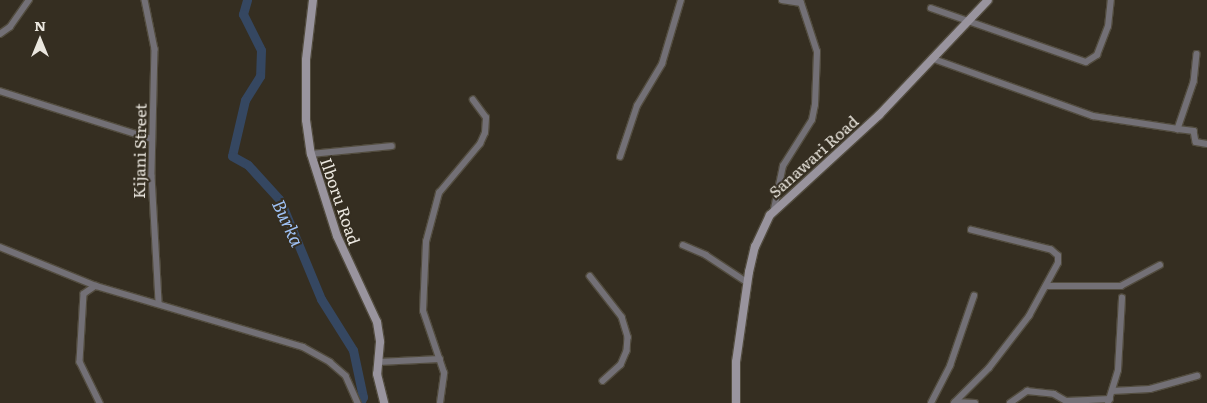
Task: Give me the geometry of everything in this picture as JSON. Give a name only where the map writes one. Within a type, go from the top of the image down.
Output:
[{"type":"street","points":[[0,34],[8,29],[29,0]]},
{"type":"street","name":"Kijani Street","points":[[145,0],[155,50],[152,221],[159,303]]},
{"type":"street","name":"Ilboru Road","points":[[313,0],[306,60],[306,120],[311,154],[337,236],[377,322],[378,362],[384,403]]},
{"type":"street","points":[[620,157],[637,106],[662,64],[681,0]]},
{"type":"street","points":[[774,209],[783,166],[812,120],[815,105],[817,52],[801,2],[782,0]]},
{"type":"street","name":"Sanawari Road","points":[[736,403],[735,372],[747,282],[758,239],[774,209],[822,169],[934,59],[988,0]]},
{"type":"street","points":[[932,8],[967,23],[1081,61],[1090,61],[1097,55],[1108,27],[1111,0]]},
{"type":"street","points":[[1178,130],[1194,82],[1197,54]]},
{"type":"street","points":[[934,59],[1092,116],[1194,131],[1196,142],[1207,144]]},
{"type":"street","points":[[0,91],[152,139]]},
{"type":"street","points":[[440,403],[444,373],[423,311],[426,237],[439,193],[480,144],[485,133],[486,118],[473,100]]},
{"type":"street","points":[[311,154],[392,146]]},
{"type":"street","points":[[955,403],[1016,334],[1047,286],[1058,264],[1056,253],[971,230]]},
{"type":"street","points":[[683,245],[706,255],[747,282]]},
{"type":"street","points":[[0,247],[96,286],[159,303],[312,351],[346,376],[358,403]]},
{"type":"street","points":[[1047,286],[1121,286],[1160,264]]},
{"type":"street","points":[[590,276],[622,317],[628,337],[627,351],[622,364],[603,381]]},
{"type":"street","points":[[96,286],[84,294],[80,362],[100,403]]},
{"type":"street","points":[[931,403],[950,366],[974,296]]},
{"type":"street","points":[[1010,403],[1027,392],[1054,394],[1066,402],[1109,401],[1119,361],[1122,298]]},
{"type":"street","points":[[378,362],[440,359]]},
{"type":"street","points":[[1112,391],[1150,389],[1197,376]]},
{"type":"street","points":[[955,403],[975,403]]},
{"type":"waterway","name":"Burka","points":[[247,0],[243,14],[261,50],[260,76],[245,100],[232,156],[248,165],[280,200],[321,299],[353,350],[363,397],[360,403]]}]
